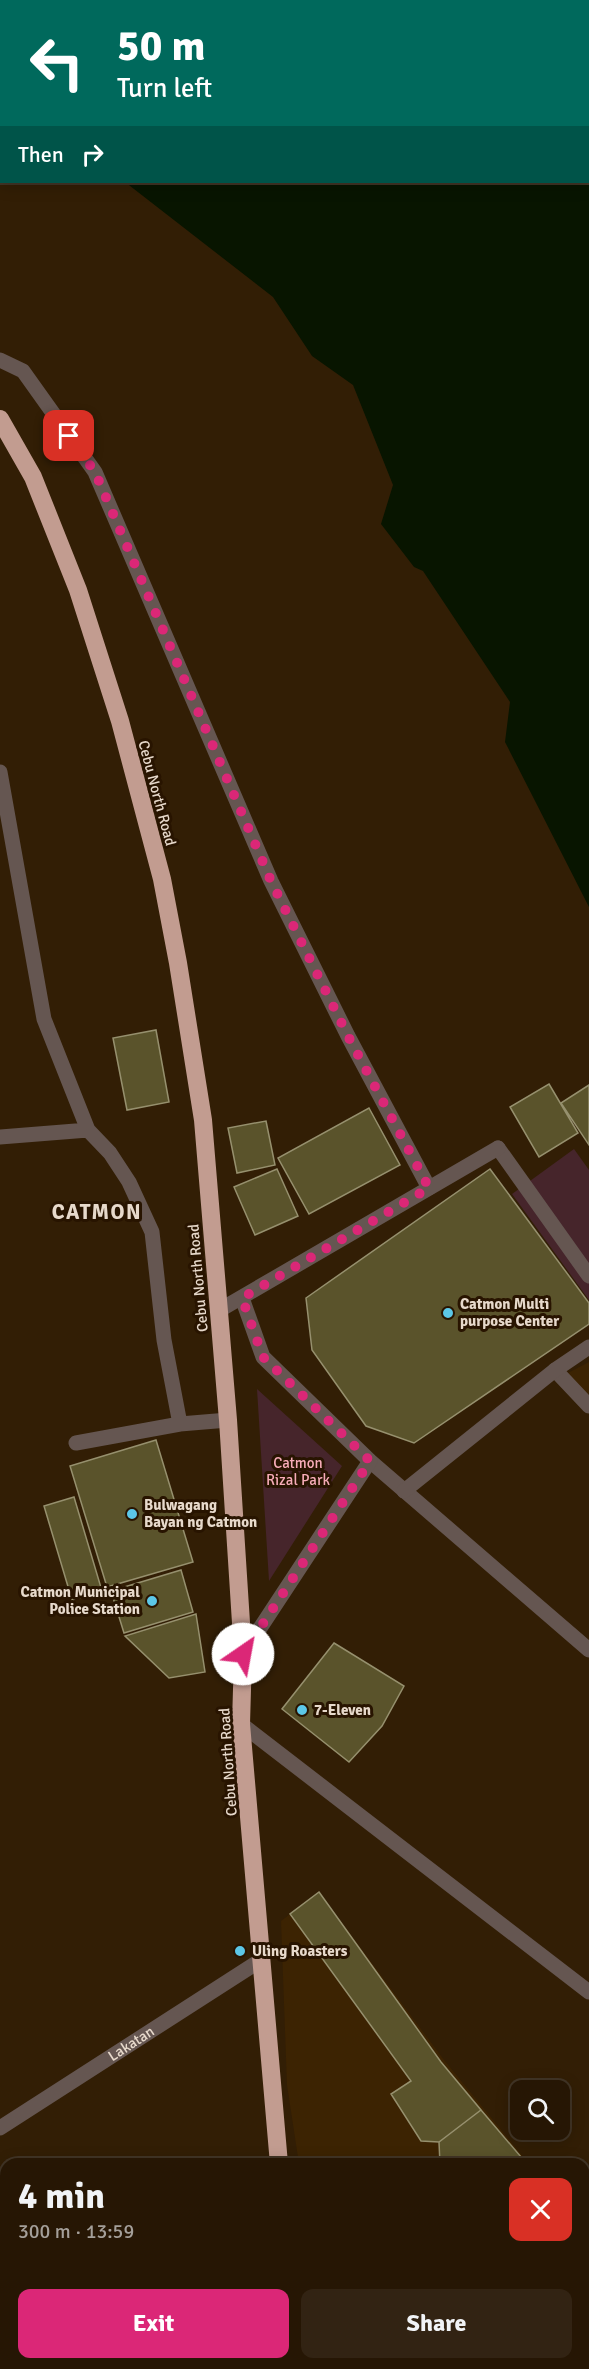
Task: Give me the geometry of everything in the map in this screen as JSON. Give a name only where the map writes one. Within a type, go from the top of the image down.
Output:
[{"type":"highway","name":"Cebu North Road","points":[[0,419],[33,477],[78,590],[120,721],[162,879],[203,1120],[228,1420],[243,1654],[241,1724],[278,2158]]},
{"type":"street","points":[[0,360],[23,371],[95,472],[271,881],[348,1036],[429,1188]]},
{"type":"street","points":[[0,772],[44,1019],[88,1130],[110,1153],[129,1182],[152,1232],[164,1340],[180,1424]]},
{"type":"street","points":[[0,1137],[88,1130]]},
{"type":"street","points":[[218,1311],[498,1148],[589,1276]]},
{"type":"street","points":[[242,1298],[263,1357],[370,1461],[589,1650]]},
{"type":"street","points":[[404,1491],[555,1370],[589,1347]]},
{"type":"street","points":[[555,1370],[589,1406]]},
{"type":"street","points":[[76,1443],[180,1424],[228,1420]]},
{"type":"street","points":[[243,1654],[370,1461]]},
{"type":"street","points":[[241,1724],[589,1992]]},
{"type":"street","name":"Lakatan","points":[[0,2128],[261,1960]]},
{"type":"shaded area","points":[[126,183],[589,183],[589,907],[505,742],[510,702],[423,571],[414,567],[381,524],[393,485],[353,385],[312,356],[273,297]]},
{"type":"shaded area","points":[[589,1362],[589,1398],[566,1374]]},
{"type":"shaded area","points":[[319,1892],[444,2060],[524,2158],[298,2158],[287,2085],[281,1921]]},
{"type":"green space","points":[[574,1149],[589,1170],[589,1300],[512,1194]]},
{"type":"green space","name":"Catmon Rizal Park","points":[[257,1389],[342,1466],[269,1581]]},
{"type":"building","points":[[156,1030],[169,1102],[127,1110],[113,1038]]},
{"type":"building","points":[[549,1084],[578,1133],[539,1157],[510,1107]]},
{"type":"building","points":[[589,1085],[589,1145],[561,1103]]},
{"type":"building","points":[[369,1108],[400,1165],[309,1214],[278,1158]]},
{"type":"building","points":[[266,1121],[275,1165],[237,1173],[228,1128]]},
{"type":"building","points":[[277,1169],[298,1216],[255,1235],[234,1187]]},
{"type":"building","name":"Catmon Multi purpose Center","points":[[490,1169],[589,1303],[589,1324],[414,1443],[366,1426],[312,1350],[306,1298]]},
{"type":"building","name":"Bulwagang Bayan ng Catmon","points":[[156,1440],[193,1562],[107,1587],[70,1466]]},
{"type":"building","points":[[74,1497],[102,1591],[72,1600],[44,1506]]},
{"type":"building","name":"Catmon Municipal Police Station","points":[[181,1570],[193,1612],[124,1633],[111,1591]]},
{"type":"building","points":[[196,1614],[205,1672],[169,1678],[125,1636]]},
{"type":"building","points":[[334,1643],[404,1686],[382,1726],[349,1762],[282,1709]]},
{"type":"building","points":[[319,1892],[441,2062],[481,2110],[439,2142],[421,2141],[391,2094],[411,2081],[290,1914]]},
{"type":"building","points":[[481,2110],[522,2158],[440,2158],[439,2142]]},
{"type":"place","name":"Catmon Multi purpose Center","points":[[448,1313]]},
{"type":"place","name":"Bulwagang Bayan ng Catmon","points":[[132,1514]]},
{"type":"place","name":"Catmon Municipal Police Station","points":[[152,1601]]},
{"type":"place","name":"7-Eleven","points":[[302,1710]]},
{"type":"place","name":"Uling Roasters","points":[[240,1951]]},
{"type":"district","name":"CATMON","points":[[97,1212]]},
{"type":"route","points":[[69,436],[95,472],[218,764],[271,881],[348,1036],[429,1188],[242,1298],[263,1357],[370,1461],[243,1654]]}]
